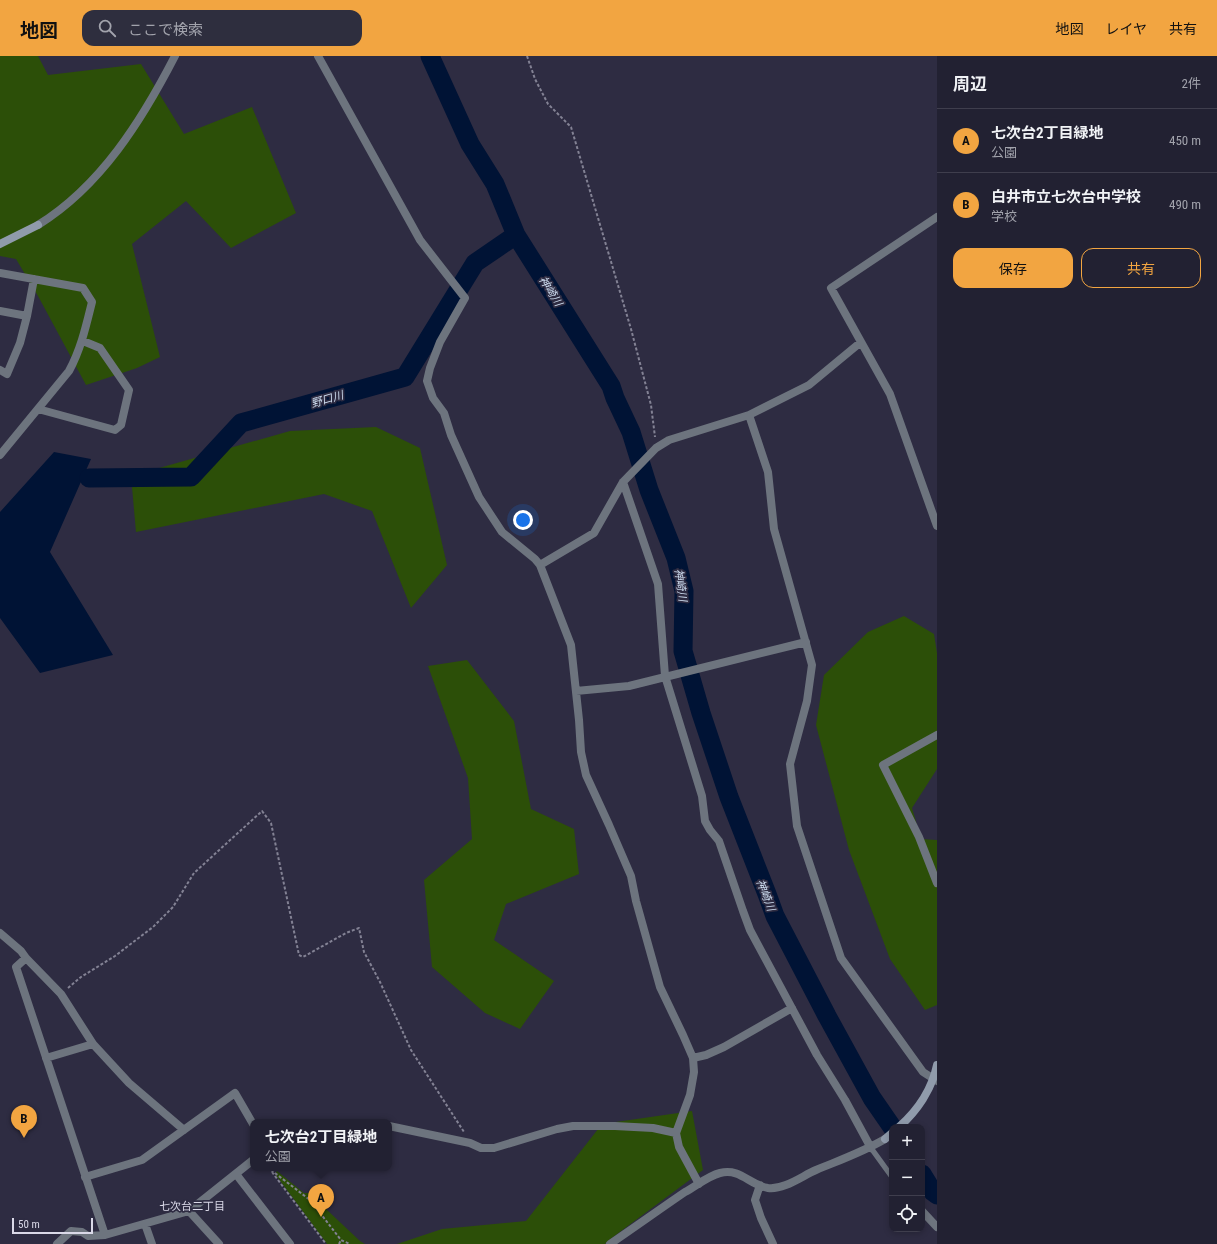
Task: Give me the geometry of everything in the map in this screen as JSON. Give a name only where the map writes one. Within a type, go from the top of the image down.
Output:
[{"type":"street","points":[[0,244],[53,216],[88,184],[108,162],[136,125],[175,56]]},
{"type":"street","points":[[318,56],[420,240],[465,298],[440,342],[430,368],[427,381],[433,398],[444,413],[451,435],[482,503],[502,532],[535,559],[540,565],[571,646],[581,752],[586,775],[619,845],[631,876],[636,901],[660,987],[693,1058],[694,1072],[690,1095],[676,1133],[679,1147],[699,1184]]},
{"type":"street","points":[[937,217],[831,288],[890,394],[937,526]]},
{"type":"street","points":[[0,273],[83,288],[92,302],[83,340],[69,371],[0,455]]},
{"type":"street","points":[[0,370],[7,374],[20,343],[34,279]]},
{"type":"street","points":[[0,311],[27,316]]},
{"type":"street","points":[[38,409],[115,430],[121,425],[129,390],[100,348],[83,340]]},
{"type":"street","points":[[540,565],[594,533],[623,482],[656,448],[669,440],[749,416],[809,385],[861,342]]},
{"type":"street","points":[[749,416],[768,472],[774,529],[812,665],[808,701],[790,764],[798,826],[841,958],[914,1062],[923,1072],[935,1080]]},
{"type":"street","points":[[623,482],[658,584],[665,676],[702,796],[705,821],[719,841],[742,911],[750,930],[817,1055],[845,1100],[870,1148]]},
{"type":"street","points":[[576,691],[629,686],[806,642]]},
{"type":"street","points":[[937,736],[883,765],[919,837],[937,883]]},
{"type":"street","points":[[0,933],[22,951],[26,958],[61,994],[93,1044],[129,1083],[184,1130]]},
{"type":"street","points":[[26,958],[16,967],[105,1235]]},
{"type":"street","points":[[693,1058],[706,1055],[724,1047],[792,1008]]},
{"type":"street","points":[[46,1058],[93,1044]]},
{"type":"street","points":[[902,1124],[921,1102],[935,1080],[937,1065]]},
{"type":"street","points":[[86,1177],[142,1160],[235,1093],[250,1119]]},
{"type":"street","points":[[392,1127],[470,1143],[481,1148],[494,1148],[557,1129],[573,1126],[652,1128],[676,1133]]},
{"type":"street","points":[[610,1244],[665,1205],[718,1174],[730,1171],[768,1188],[790,1183],[816,1170],[870,1148],[889,1136]]},
{"type":"street","points":[[57,1244],[71,1231],[82,1232],[88,1236],[105,1235],[189,1211],[250,1162]]},
{"type":"street","points":[[236,1174],[290,1244]]},
{"type":"street","points":[[760,1185],[756,1200],[761,1218],[773,1244]]},
{"type":"street","points":[[189,1211],[219,1244]]},
{"type":"street","points":[[925,1214],[937,1227]]},
{"type":"street","points":[[145,1224],[152,1244]]},
{"type":"lane","points":[[870,1148],[889,1173]]},
{"type":"path","points":[[527,56],[535,79],[548,104],[571,127],[631,329],[651,406],[656,448]]},
{"type":"path","points":[[61,994],[81,977],[115,956],[152,928],[173,907],[194,873],[262,811],[271,823],[299,955],[303,958],[346,933],[359,928],[364,952],[380,982],[411,1050],[470,1143]]},
{"type":"path","points":[[271,1171],[326,1244]]},
{"type":"path","points":[[273,1171],[310,1200],[342,1240],[350,1244]]},
{"type":"path","points":[[339,1244],[342,1240]]},
{"type":"green space","points":[[0,56],[38,56],[48,75],[141,64],[184,134],[252,107],[296,213],[231,248],[186,201],[132,244],[160,357],[137,368],[86,385],[38,296],[16,259],[0,256]]},
{"type":"green space","points":[[376,427],[420,448],[447,565],[411,608],[372,511],[324,494],[136,532],[131,476],[290,431]]},
{"type":"green space","points":[[904,616],[934,634],[937,653],[937,769],[912,808],[921,839],[937,840],[937,1005],[925,1010],[890,959],[849,850],[816,725],[824,675],[868,632]]},
{"type":"green space","points":[[467,660],[514,721],[531,809],[574,829],[579,874],[506,904],[494,940],[554,981],[520,1029],[485,1013],[432,967],[424,880],[472,839],[468,778],[428,666]]},
{"type":"green space","points":[[692,1111],[703,1170],[605,1244],[397,1244],[442,1229],[526,1221],[602,1124]]},
{"type":"green space","points":[[277,1171],[304,1193],[309,1193],[365,1244],[327,1244],[275,1174]]},
{"type":"water","points":[[54,452],[91,459],[50,552],[113,655],[40,673],[0,618],[0,512]]},
{"type":"waterway","name":"神崎川","points":[[430,56],[470,144],[495,184],[516,235],[611,386],[631,432],[649,490],[676,558],[684,591],[683,651],[701,713],[729,797],[775,916],[872,1098],[890,1124]]},
{"type":"waterway","name":"野口川","points":[[89,478],[191,477],[241,423],[405,377],[475,263],[516,235]]},
{"type":"waterway","name":"神崎川","points":[[925,1179],[933,1192],[937,1195]]},
{"type":"place","name":"白井市立七次台中学校","points":[[24,1138]]},
{"type":"place","name":"七次台2丁目緑地","points":[[321,1217]]},
{"type":"district","name":"七次台二丁目","points":[[192,1206]]}]
